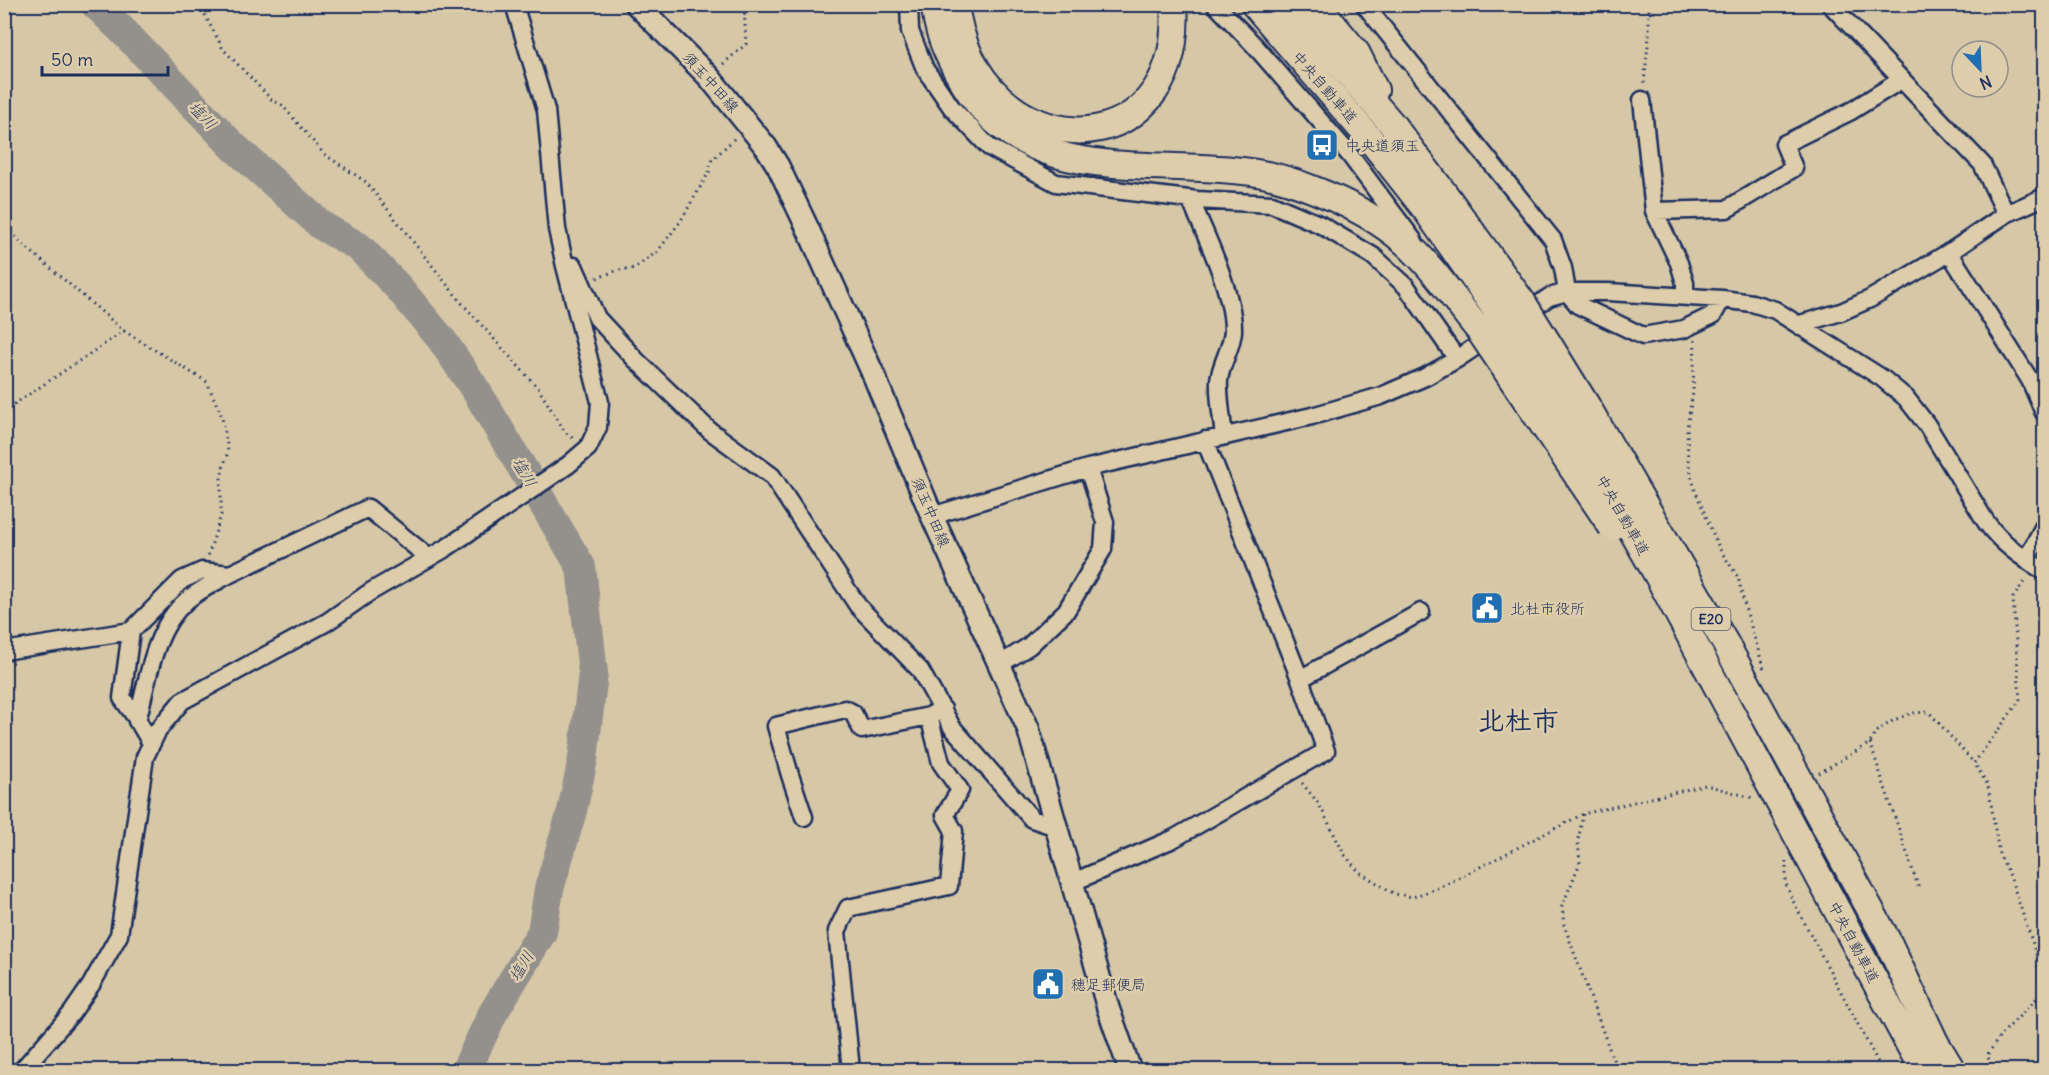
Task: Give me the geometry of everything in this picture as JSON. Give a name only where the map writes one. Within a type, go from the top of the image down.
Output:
[{"type":"highway","points":[[934,4],[943,42],[953,66],[979,105],[1016,137],[1063,157],[1095,163],[1250,172],[1283,179],[1348,204],[1406,243],[1479,330],[1606,519],[1700,652]]},
{"type":"highway","points":[[955,4],[962,39],[971,60],[981,78],[995,94],[1018,114],[1034,122],[1055,129],[1079,130],[1102,128],[1120,121],[1138,110],[1156,89],[1168,67],[1174,46],[1174,4]]},
{"type":"highway","name":"中央自動車道","points":[[1254,4],[1377,148],[1426,210],[1501,317],[1568,419],[1700,652],[1923,1071]]},
{"type":"highway","name":"中央自動車道","points":[[1288,4],[1391,123],[1523,303],[1588,408],[1725,641],[1888,942],[1935,1042],[1952,1071]]},
{"type":"highway","points":[[1316,4],[1356,52],[1391,123]]},
{"type":"main road","name":"須玉中田線","points":[[636,4],[709,77],[750,126],[778,166],[802,217],[874,376],[932,516],[1028,728],[1108,1008],[1130,1071]]},
{"type":"street","points":[[22,1071],[71,1014],[91,985],[119,935],[145,758],[158,730],[182,701],[327,622],[370,592],[446,548],[568,465],[588,448],[598,427],[600,402],[557,229],[546,110],[514,4]]},
{"type":"street","points":[[909,4],[910,31],[925,69],[952,108],[989,147],[1056,183],[1190,199],[1272,204],[1321,225],[1373,256],[1406,286],[1457,359]]},
{"type":"street","points":[[1215,4],[1255,46],[1349,154],[1412,236],[1425,264]]},
{"type":"street","points":[[1364,4],[1553,240],[1563,268],[1566,292],[1578,305],[1643,336],[1684,329],[1713,315],[1722,298]]},
{"type":"street","points":[[1837,6],[1900,80],[1982,164],[2006,214]]},
{"type":"street","points":[[1654,211],[1726,209],[1794,168],[1784,144],[1851,111],[1900,80]]},
{"type":"street","points":[[1642,100],[1654,211],[1679,262],[1685,283],[1685,296]]},
{"type":"street","points":[[1800,324],[1841,312],[1870,299],[1949,252],[2006,214],[2044,197]]},
{"type":"street","points":[[1190,199],[1214,254],[1230,307],[1233,330],[1219,381],[1224,436]]},
{"type":"street","points":[[1949,252],[2030,380],[2044,413]]},
{"type":"street","points":[[565,266],[574,266],[597,318],[636,360],[709,430],[772,476],[858,606],[920,670],[936,712],[941,763],[960,790],[945,815],[954,831],[949,886],[848,908],[841,920],[837,931],[851,1071]]},
{"type":"street","points":[[932,516],[1088,468],[1312,416],[1381,396],[1425,378],[1549,297],[1566,292],[1608,291],[1722,298],[1776,310],[1882,378],[1906,398],[1927,425],[1986,522],[2007,546],[2035,565],[2044,526]]},
{"type":"street","points":[[1071,883],[1173,839],[1326,751],[1300,679],[1205,440]]},
{"type":"street","points":[[999,665],[1029,646],[1066,611],[1103,549],[1105,522],[1088,468]]},
{"type":"street","points":[[137,721],[154,655],[172,617],[186,601],[230,574],[368,508],[428,557]]},
{"type":"street","points":[[4,651],[131,631],[182,580],[202,571],[230,574]]},
{"type":"street","points":[[1300,679],[1421,612]]},
{"type":"street","points":[[131,631],[122,698],[150,743]]},
{"type":"street","points":[[804,818],[776,726],[845,709],[853,712],[862,730],[936,712]]},
{"type":"street","points":[[936,712],[952,727],[1032,819],[1056,827]]},
{"type":"path","points":[[199,4],[223,49],[272,100],[282,105],[324,154],[366,182],[460,301],[537,387],[565,432],[588,448]]},
{"type":"path","points":[[709,77],[746,44],[744,4]]},
{"type":"path","points":[[1642,100],[1649,36],[1649,4]]},
{"type":"path","points":[[591,280],[618,270],[635,268],[658,251],[686,212],[709,172],[711,161],[723,147],[750,126]]},
{"type":"path","points":[[4,222],[19,241],[124,332],[207,382],[222,417],[228,451],[221,476],[221,515],[202,571]]},
{"type":"path","points":[[1695,323],[1693,392],[1687,427],[1688,461],[1695,490],[1716,540],[1738,577],[1765,671]]},
{"type":"path","points":[[4,411],[124,332]]},
{"type":"path","points":[[1974,763],[2019,700],[2013,598],[2035,565]]},
{"type":"path","points":[[1811,769],[1820,774],[1870,743],[1877,731],[1894,720],[1912,713],[1929,712],[1974,763],[1988,785],[1999,854],[2010,876],[2037,953],[2042,993],[2001,1035],[1987,1055],[1994,1071]]},
{"type":"path","points":[[1870,743],[1919,889]]},
{"type":"path","points":[[1290,771],[1319,804],[1344,854],[1359,872],[1395,894],[1413,897],[1445,885],[1583,814],[1706,785],[1755,798]]},
{"type":"path","points":[[1583,814],[1578,842],[1580,863],[1562,906],[1564,925],[1617,1071]]},
{"type":"path","points":[[1785,858],[1786,884],[1792,899],[1882,1071]]},
{"type":"waterway","name":"塩川","points":[[95,4],[233,146],[322,226],[359,247],[398,287],[442,340],[477,392],[581,567],[593,673],[583,759],[572,811],[549,889],[542,932],[493,1013],[466,1070]]},
{"type":"place","name":"中央道須玉","points":[[1322,145]]},
{"type":"place","name":"北杜市役所","points":[[1487,608]]},
{"type":"place","name":"穂足郵便局","points":[[1048,984]]},
{"type":"district","name":"北杜市","points":[[1518,720]]}]
